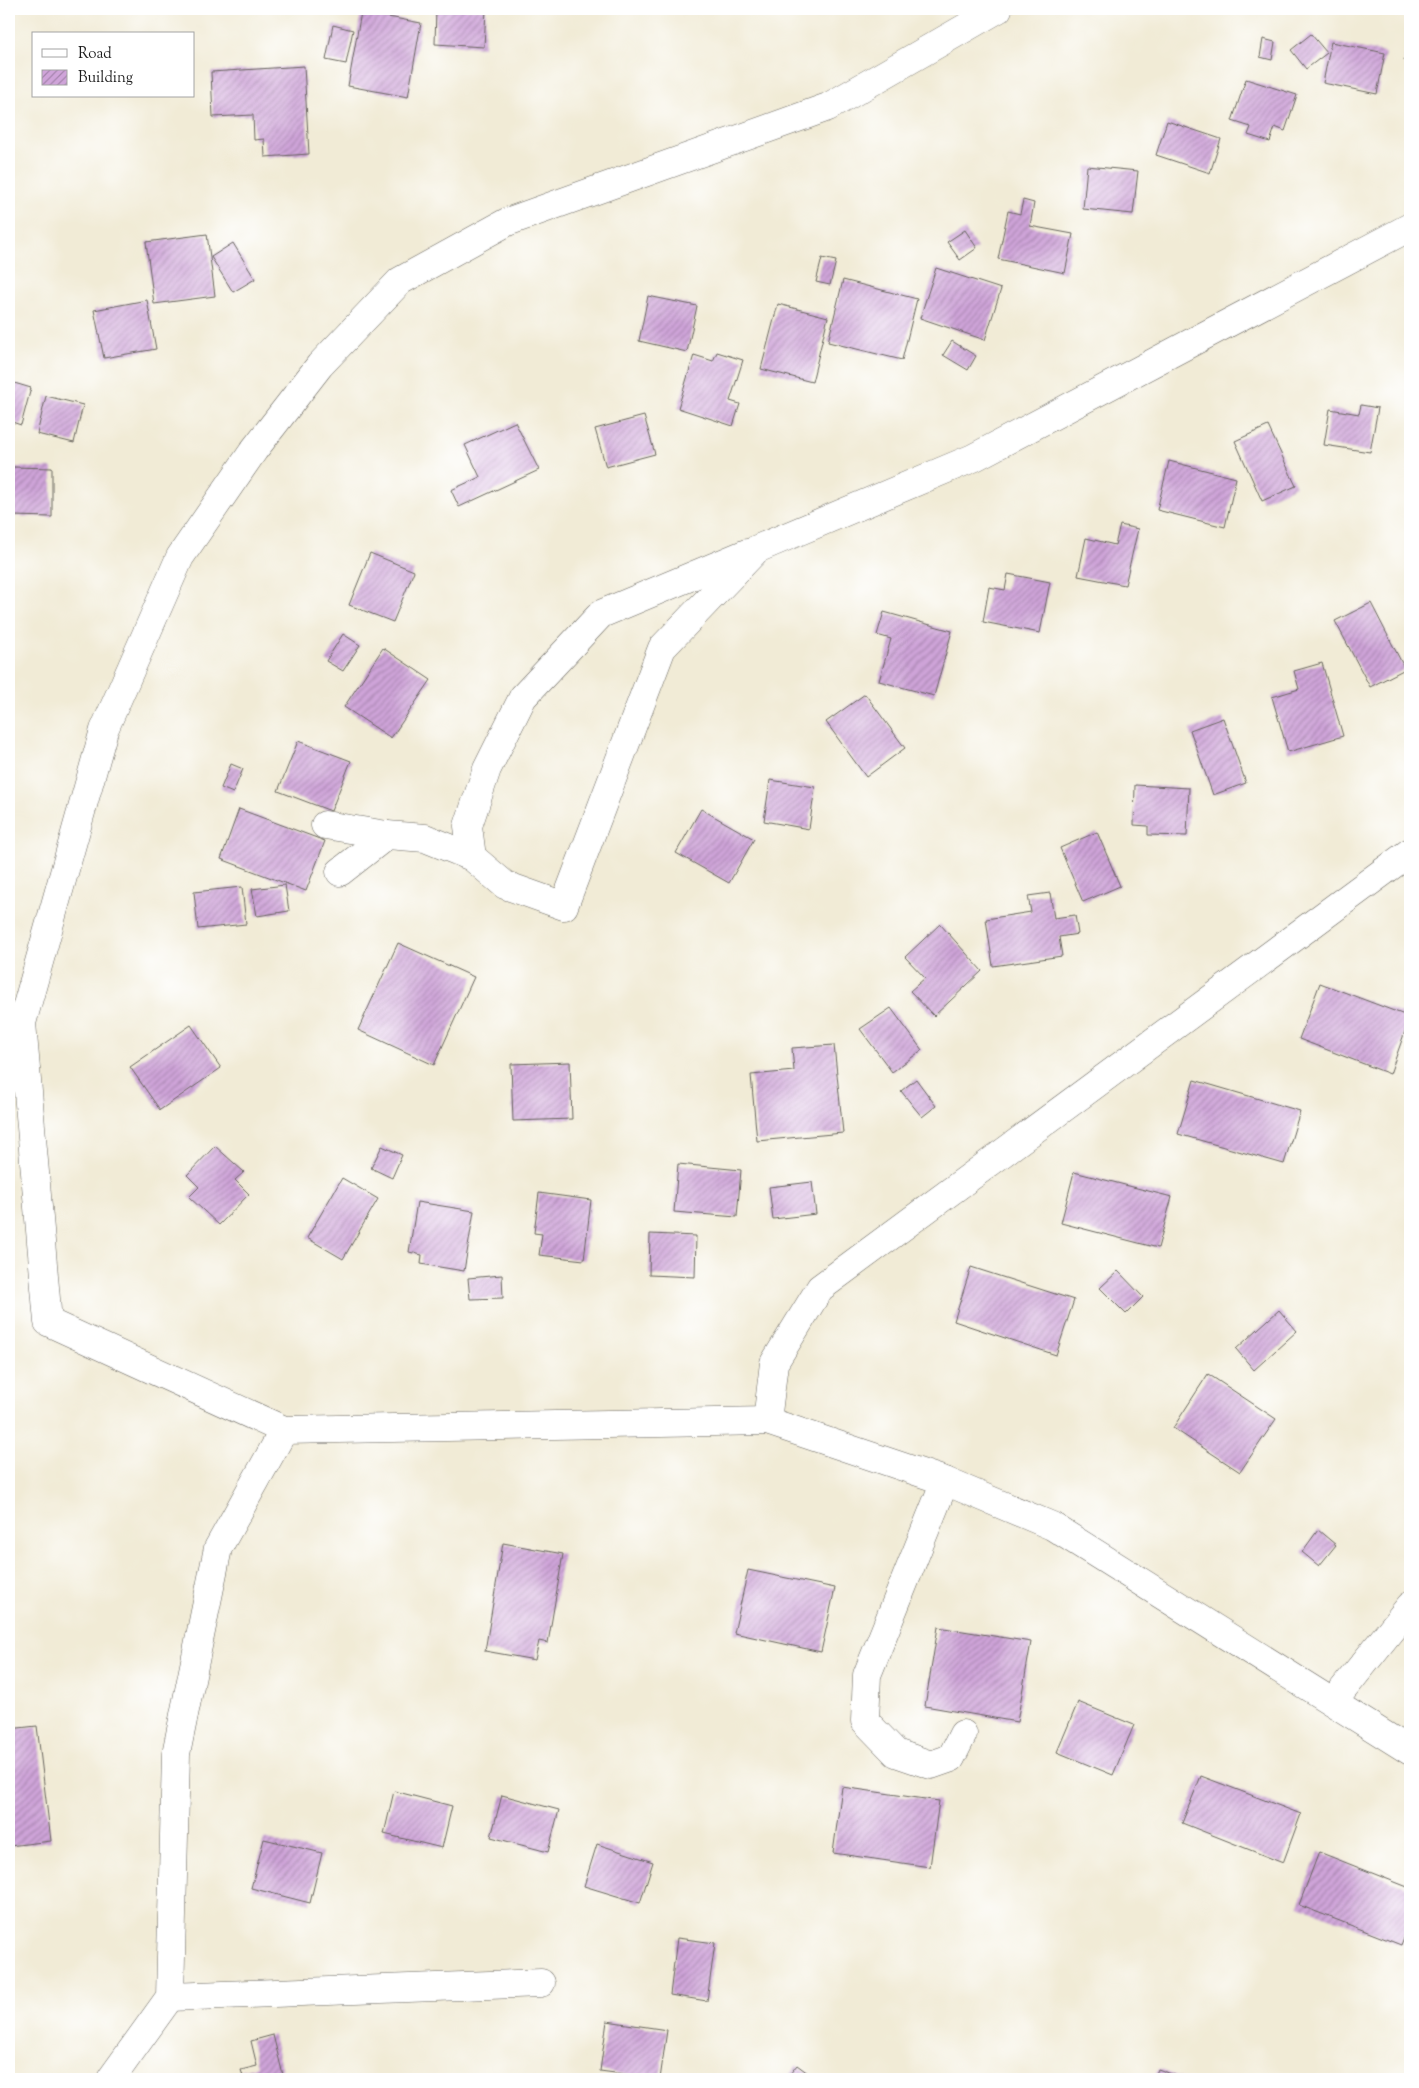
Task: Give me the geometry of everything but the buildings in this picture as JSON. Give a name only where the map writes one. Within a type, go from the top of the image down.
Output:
[{"type":"street","points":[[998,9],[828,107],[507,222],[400,282],[320,365],[254,450],[180,557],[104,730],[22,1023],[48,1322],[284,1430],[768,1421],[945,1481],[1052,1526],[1410,1751]]},
{"type":"street","points":[[472,857],[468,826],[487,769],[523,697],[601,614],[973,458],[1410,227]]},
{"type":"street","points":[[325,825],[425,838],[472,857],[505,885],[564,906],[662,648],[757,549]]},
{"type":"street","points":[[340,872],[387,834]]},
{"type":"street","points":[[768,1421],[774,1363],[820,1288],[1410,852]]},
{"type":"street","points":[[112,2079],[170,1997],[178,1745],[218,1548],[284,1430]]},
{"type":"street","points":[[945,1481],[867,1675],[865,1721],[896,1753],[931,1765],[951,1758],[963,1734]]},
{"type":"street","points":[[1332,1702],[1410,1606]]},
{"type":"street","points":[[170,1997],[542,1983]]}]
